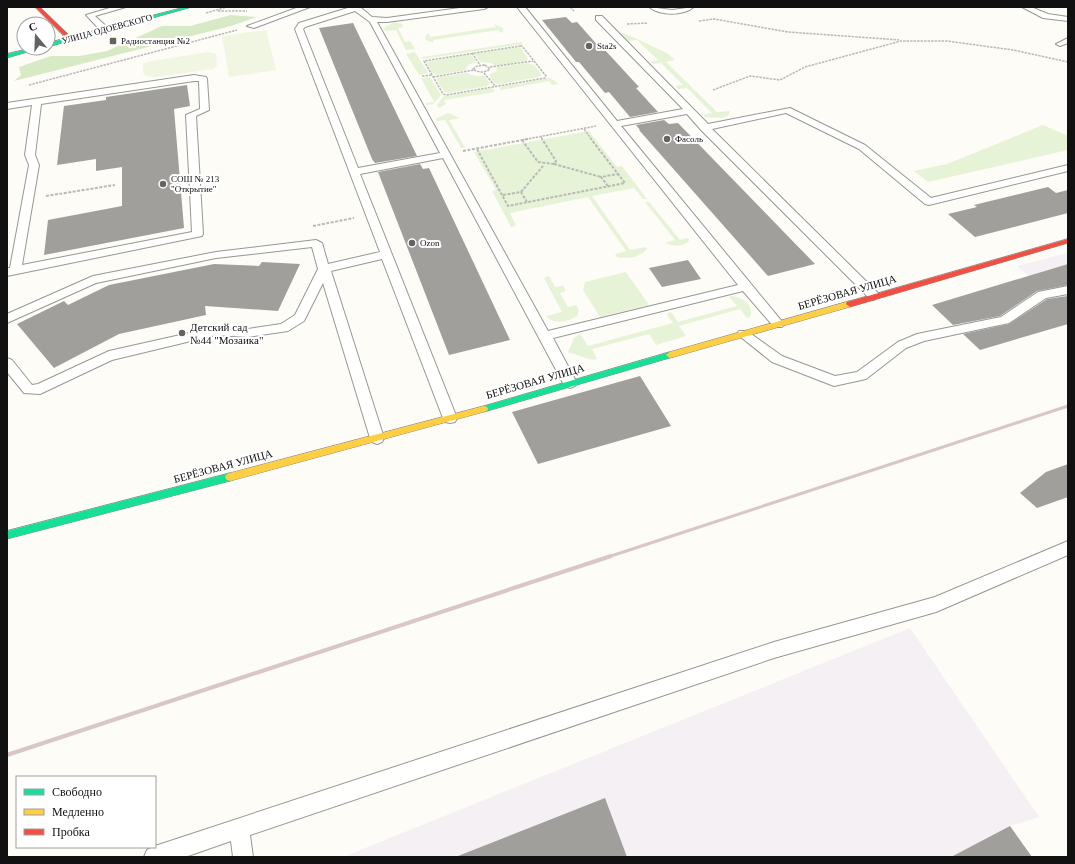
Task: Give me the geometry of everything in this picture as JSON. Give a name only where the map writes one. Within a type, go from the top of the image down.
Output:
[{"type":"street","points":[[37,7],[70,39]]},
{"type":"street","name":"УЛИЦА ОДОЕВСКОГО","points":[[56,43],[190,7]]},
{"type":"street","name":"БЕРЁЗОВАЯ УЛИЦА","points":[[7,536],[450,418],[1068,241]]},
{"type":"lane","points":[[105,30],[90,15],[122,7]]},
{"type":"lane","points":[[251,26],[306,7]]},
{"type":"lane","points":[[369,19],[387,20],[484,7]]},
{"type":"lane","points":[[521,7],[746,287],[778,324]]},
{"type":"lane","points":[[653,7],[667,13],[675,13],[690,7]]},
{"type":"lane","points":[[1026,7],[1036,13],[1057,19],[1068,17]]},
{"type":"lane","points":[[450,418],[299,29],[302,24],[356,8],[372,21],[570,383]]},
{"type":"lane","points":[[599,18],[704,128],[874,296]]},
{"type":"lane","points":[[1060,44],[1068,40]]},
{"type":"lane","points":[[7,106],[37,101],[194,78],[203,79],[205,110],[191,115],[198,234],[11,271],[28,199],[34,165],[30,155],[37,101]]},
{"type":"lane","points":[[704,128],[786,110],[862,147],[929,202],[1068,168]]},
{"type":"lane","points":[[615,124],[689,111]]},
{"type":"lane","points":[[778,112],[787,120]]},
{"type":"lane","points":[[354,172],[446,155]]},
{"type":"lane","points":[[7,319],[93,280],[216,255],[316,243],[377,438]]},
{"type":"lane","points":[[324,269],[387,254]]},
{"type":"lane","points":[[7,363],[29,390],[40,389],[109,356],[216,331],[248,333],[284,328],[300,318],[324,269]]},
{"type":"lane","points":[[545,336],[746,287]]},
{"type":"lane","points":[[743,334],[777,359],[834,381],[861,376],[902,345],[921,337],[1005,320],[1042,295],[1068,290]]},
{"type":"lane","points":[[154,857],[774,650],[936,604],[1068,548]]},
{"type":"lane","points":[[239,828],[243,857]]},
{"type":"path","points":[[213,11],[227,7]]},
{"type":"path","points":[[570,7],[574,11]]},
{"type":"path","points":[[693,21],[714,19],[788,32],[901,40],[947,41],[1006,49],[1068,62]]},
{"type":"path","points":[[635,23],[652,23]]},
{"type":"path","points":[[22,86],[251,26]]},
{"type":"path","points":[[713,90],[750,76],[780,80],[805,67],[901,40]]},
{"type":"path","points":[[522,46],[546,76],[545,78],[446,95],[443,94],[424,61],[472,53],[522,46]]},
{"type":"path","points":[[472,53],[480,65],[490,68],[534,61]]},
{"type":"path","points":[[474,70],[474,68],[480,65]]},
{"type":"path","points":[[484,73],[490,70],[490,68]]},
{"type":"path","points":[[433,77],[474,70],[484,73],[495,86]]},
{"type":"path","points":[[446,155],[615,124]]},
{"type":"path","points":[[477,149],[508,206],[625,183],[584,129]]},
{"type":"path","points":[[540,137],[556,161],[554,164]]},
{"type":"path","points":[[522,140],[538,164],[543,166],[554,164],[601,177],[618,174]]},
{"type":"path","points":[[502,195],[521,192],[543,166]]},
{"type":"path","points":[[601,177],[608,186]]},
{"type":"path","points":[[28,199],[115,185]]},
{"type":"path","points":[[521,192],[527,202]]},
{"type":"shaded area","points":[[1068,253],[1068,311],[1017,266]]},
{"type":"shaded area","points":[[910,628],[1039,817],[1010,826],[1032,857],[343,857]]},
{"type":"green space","points":[[231,15],[257,17],[231,26],[14,81],[21,75],[19,67],[51,56],[80,56],[107,51],[162,26],[190,26]]},
{"type":"green space","points":[[394,22],[402,24],[403,27],[398,28],[405,42],[410,41],[415,49],[406,50],[396,30],[385,31],[384,28]]},
{"type":"green space","points":[[494,24],[503,28],[503,32],[501,33],[498,30],[433,40],[434,43],[426,40],[425,37],[428,33],[431,37],[496,27]]},
{"type":"green space","points":[[266,30],[276,70],[229,77],[222,36]]},
{"type":"green space","points":[[623,33],[667,53],[675,60],[666,62],[717,112],[730,111],[728,116],[721,118],[705,117],[703,115],[712,113],[687,88],[678,89],[675,86],[683,85],[661,63],[653,64],[651,62],[658,60],[637,40],[628,41],[621,35]]},
{"type":"green space","points":[[521,42],[523,44],[423,59],[422,57]]},
{"type":"green space","points":[[518,47],[521,48],[528,59],[526,61],[496,66],[491,63],[480,62],[475,54]]},
{"type":"green space","points":[[208,52],[216,54],[217,66],[213,69],[156,77],[146,76],[143,73],[143,64],[152,61]]},
{"type":"green space","points":[[415,52],[428,73],[419,75],[406,54]]},
{"type":"green space","points":[[470,54],[476,62],[468,65],[466,70],[437,75],[432,73],[426,62]]},
{"type":"green space","points":[[527,63],[534,65],[542,75],[539,77],[500,84],[494,83],[489,75],[496,71],[497,67]]},
{"type":"green space","points":[[467,73],[475,76],[485,76],[490,84],[487,86],[448,93],[444,92],[436,79],[439,77]]},
{"type":"green space","points":[[430,77],[441,95],[433,104],[426,105],[426,103],[434,102],[421,78]]},
{"type":"green space","points":[[550,78],[559,84],[552,85],[549,81],[501,90],[499,87]]},
{"type":"green space","points":[[492,88],[495,92],[444,100],[446,104],[439,108],[437,105],[444,96]]},
{"type":"green space","points":[[448,113],[460,118],[449,120],[465,147],[461,148],[445,120],[437,121],[435,119]]},
{"type":"green space","points":[[1043,125],[1068,136],[1068,150],[928,182],[914,171],[947,164]]},
{"type":"green space","points":[[589,131],[617,167],[622,166],[647,199],[643,199],[634,188],[592,196],[630,250],[646,247],[647,249],[644,252],[637,256],[629,258],[617,257],[615,254],[626,251],[588,197],[510,213],[516,226],[511,227],[492,191],[496,190],[474,152]]},
{"type":"green space","points":[[645,202],[649,202],[680,240],[688,238],[689,241],[687,243],[671,245],[665,243],[675,240]]},
{"type":"green space","points":[[626,272],[649,305],[600,317],[583,290],[585,282]]},
{"type":"green space","points":[[549,276],[555,287],[563,286],[566,291],[560,293],[568,307],[576,305],[579,310],[577,316],[569,320],[557,322],[546,316],[562,312],[544,278]]},
{"type":"green space","points":[[732,296],[740,298],[747,303],[751,309],[750,317],[747,318],[740,309],[679,326],[686,336],[656,345],[649,334],[592,349],[597,359],[592,360],[568,352],[574,338],[580,334],[588,346],[673,323],[667,315],[669,312],[672,313],[678,322],[737,306],[729,297]]},
{"type":"building","points":[[566,17],[572,23],[577,22],[601,49],[604,49],[639,87],[636,88],[658,112],[630,117],[609,92],[605,93],[579,62],[576,62],[542,20]]},
{"type":"building","points":[[353,23],[417,156],[375,163],[372,159],[319,28]]},
{"type":"building","points":[[187,85],[190,106],[174,109],[184,228],[44,255],[48,220],[122,206],[122,167],[96,171],[96,159],[57,165],[64,106],[106,100],[106,97]]},
{"type":"building","points":[[664,120],[669,124],[678,123],[815,264],[768,276],[636,125]]},
{"type":"building","points":[[420,164],[423,169],[429,168],[510,340],[449,355],[378,172]]},
{"type":"building","points":[[1048,187],[1056,193],[1068,190],[1068,213],[975,237],[948,214],[977,207],[974,205]]},
{"type":"building","points":[[688,260],[701,279],[662,287],[649,268]]},
{"type":"building","points":[[262,262],[300,264],[278,311],[205,306],[206,315],[119,334],[54,368],[17,324],[64,301],[68,305],[109,285],[214,264],[259,266]]},
{"type":"building","points":[[1068,264],[1068,285],[1037,291],[1000,316],[953,325],[932,305]]},
{"type":"building","points":[[1068,296],[1068,324],[980,350],[963,334],[1009,324],[1047,299]]},
{"type":"building","points":[[640,376],[671,426],[538,464],[512,412]]},
{"type":"building","points":[[1068,464],[1068,497],[1037,508],[1020,493],[1046,472]]},
{"type":"building","points":[[605,798],[627,857],[458,857],[458,856]]},
{"type":"building","points":[[1010,826],[1032,857],[951,857]]},
{"type":"railway","points":[[608,557],[1068,406]]},
{"type":"railway","points":[[7,755],[611,556]]},
{"type":"traffic: fast","points":[[56,43],[190,7]]},
{"type":"traffic: fast","points":[[7,56],[16,54]]},
{"type":"traffic: fast","points":[[484,409],[670,355]]},
{"type":"traffic: fast","points":[[7,535],[230,477]]},
{"type":"traffic: slow","points":[[670,355],[850,304]]},
{"type":"traffic: slow","points":[[230,477],[484,409]]},
{"type":"traffic: jam","points":[[37,7],[70,39]]},
{"type":"traffic: jam","points":[[850,304],[1068,241]]},
{"type":"place","name":"Радиостанция №2","points":[[113,41]]},
{"type":"place","name":"Sta2s","points":[[589,46]]},
{"type":"place","name":"Фасоль","points":[[667,139]]},
{"type":"place","name":"СОШ № 213 \"Открытие\"","points":[[163,184]]},
{"type":"place","name":"Ozon","points":[[412,243]]},
{"type":"place","name":"Детский сад №44 \"Мозаика\"","points":[[182,333]]}]
